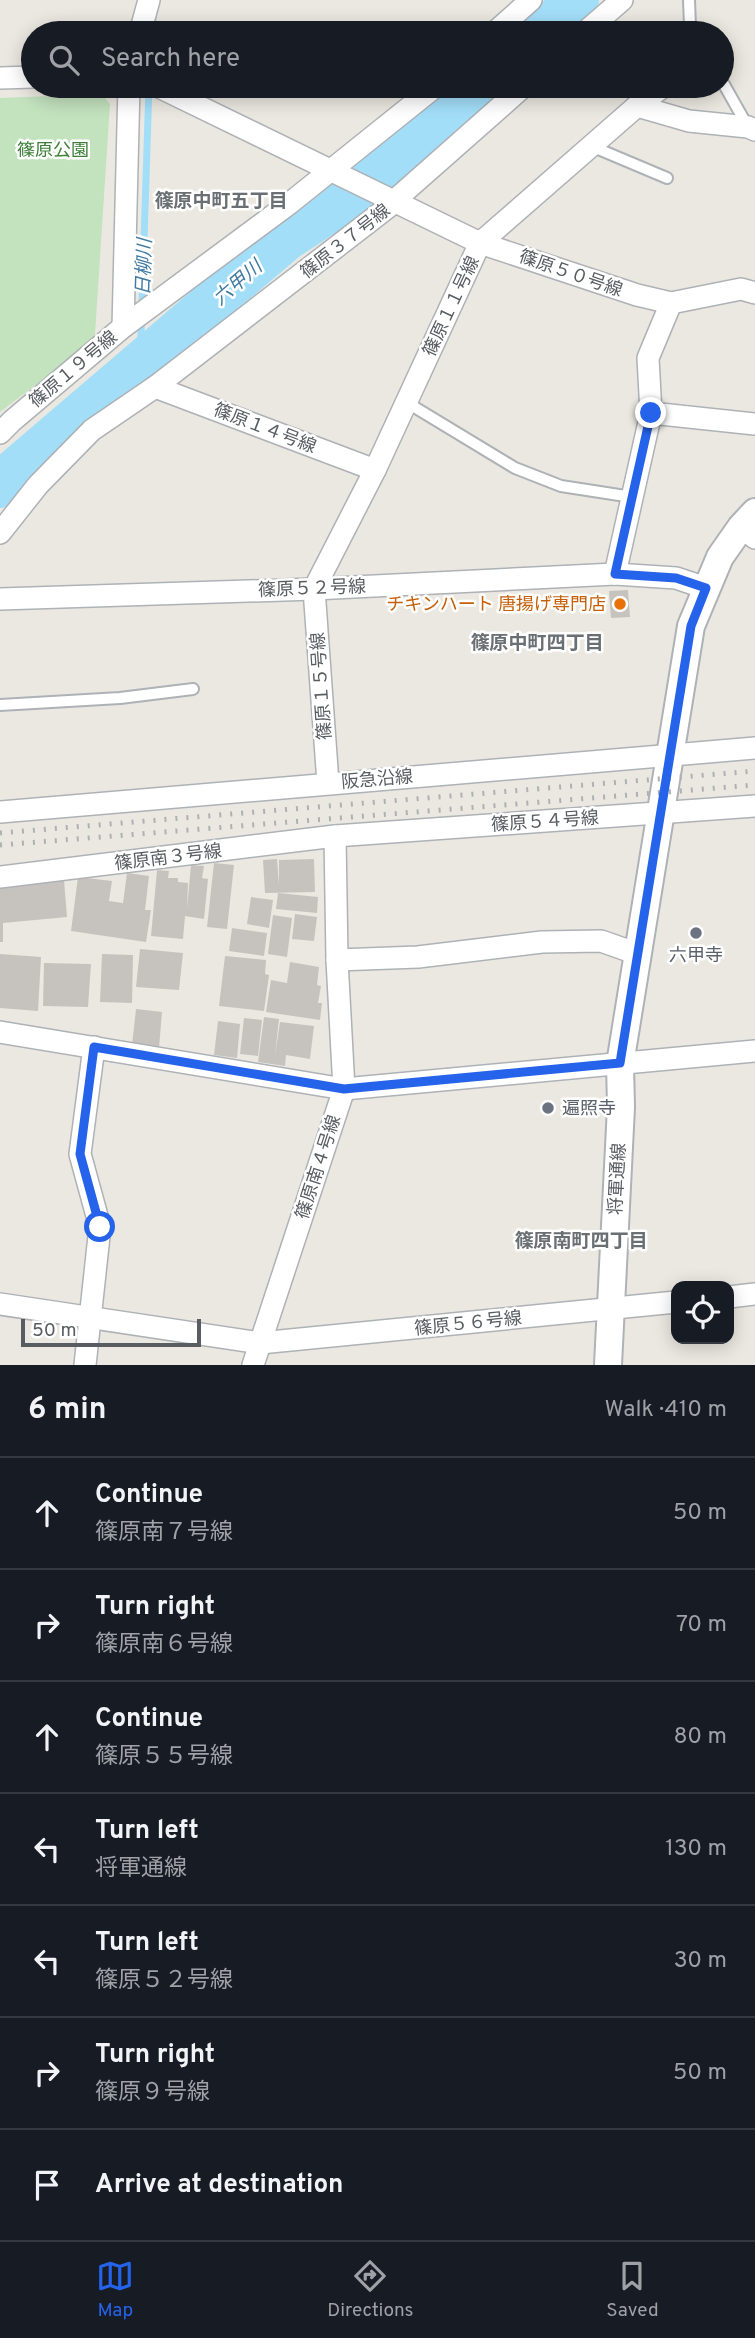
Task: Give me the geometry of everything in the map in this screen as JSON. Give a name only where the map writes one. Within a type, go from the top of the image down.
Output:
[{"type":"street","points":[[143,21],[149,0]]},
{"type":"street","points":[[507,21],[531,0]]},
{"type":"street","points":[[598,21],[622,0]]},
{"type":"street","points":[[0,78],[21,77]]},
{"type":"street","name":"篠原１９号線","points":[[0,433],[125,326],[129,98]]},
{"type":"street","points":[[184,98],[332,169]]},
{"type":"street","points":[[125,326],[421,98]]},
{"type":"street","name":"篠原３７号線","points":[[155,387],[396,201],[510,98]]},
{"type":"street","name":"篠原１１号線","points":[[314,589],[375,470],[480,243],[648,98]]},
{"type":"street","points":[[637,106],[689,121],[752,128]]},
{"type":"street","name":"篠原５０号線","points":[[332,169],[480,243],[637,295],[671,303],[741,289],[755,293]]},
{"type":"street","points":[[615,574],[651,413],[648,358],[671,303]]},
{"type":"street","points":[[0,533],[38,485],[92,430],[155,387]]},
{"type":"street","name":"篠原１４号線","points":[[155,387],[375,470]]},
{"type":"street","points":[[651,413],[755,425]]},
{"type":"street","name":"将軍通線","points":[[608,1365],[621,1107],[620,1063],[691,626],[720,557],[750,526]]},
{"type":"street","name":"篠原５２号線","points":[[0,599],[314,589],[615,574],[676,578],[706,588]]},
{"type":"street","name":"篠原１５号線","points":[[314,589],[328,783]]},
{"type":"street","name":"阪急沿線","points":[[0,812],[755,748]]},
{"type":"street","name":"篠原５４号線","points":[[335,836],[755,806]]},
{"type":"street","name":"篠原南３号線","points":[[0,877],[335,836]]},
{"type":"street","name":"篠原南４号線","points":[[253,1365],[344,1089],[337,960],[335,836]]},
{"type":"street","points":[[337,960],[418,957],[542,942],[601,942],[638,954]]},
{"type":"street","points":[[0,1031],[344,1089],[755,1051]]},
{"type":"street","points":[[85,1365],[100,1227],[80,1154],[94,1047]]},
{"type":"street","points":[[734,1296],[755,1294]]},
{"type":"street","name":"篠原５６号線","points":[[0,1304],[260,1343],[671,1303]]},
{"type":"lane","points":[[689,0],[690,21]]},
{"type":"lane","points":[[733,98],[752,128]]},
{"type":"lane","points":[[591,146],[667,178]]},
{"type":"lane","points":[[406,402],[515,468],[561,486],[632,497]]},
{"type":"lane","points":[[0,705],[120,698],[192,689]]},
{"type":"green space","name":"篠原公園","points":[[0,98],[105,98],[110,104],[95,334],[88,345],[0,412]]},
{"type":"building","name":"チキンハート 唐揚げ専門店","points":[[628,590],[630,617],[611,618],[609,591]]},
{"type":"building","points":[[277,859],[279,885],[279,860],[314,859],[315,892],[265,893],[263,860]]},
{"type":"building","points":[[214,863],[234,865],[227,929],[207,927]]},
{"type":"building","points":[[191,865],[204,866],[202,878],[208,879],[204,919],[185,916],[183,939],[151,936],[157,870],[169,871],[168,878],[178,878],[178,882],[188,883],[187,909]]},
{"type":"building","points":[[127,873],[149,876],[145,910],[151,910],[146,942],[71,931],[78,877],[112,881],[109,901],[123,903]]},
{"type":"building","points":[[64,880],[67,917],[3,923],[3,942],[0,942],[0,888]]},
{"type":"building","points":[[278,893],[318,897],[317,913],[276,909]]},
{"type":"building","points":[[251,897],[273,900],[269,928],[247,924]]},
{"type":"building","points":[[295,914],[317,917],[314,941],[292,939]]},
{"type":"building","points":[[273,915],[292,918],[287,957],[268,954]]},
{"type":"building","points":[[232,928],[267,933],[264,956],[229,951]]},
{"type":"building","points":[[140,949],[183,953],[179,990],[136,987]]},
{"type":"building","points":[[0,954],[41,957],[38,1011],[0,1008]]},
{"type":"building","points":[[102,954],[133,955],[132,1003],[100,1002]]},
{"type":"building","points":[[225,956],[266,960],[265,974],[269,975],[264,1011],[219,1006]]},
{"type":"building","points":[[290,962],[319,967],[317,985],[321,986],[318,1003],[322,1003],[320,1020],[266,1012],[271,980],[287,983]]},
{"type":"building","points":[[44,963],[91,964],[88,1007],[43,1006]]},
{"type":"building","points":[[136,1009],[162,1012],[159,1048],[132,1045]]},
{"type":"building","points":[[264,1017],[279,1019],[275,1055],[280,1022],[314,1026],[310,1059],[286,1055],[285,1066],[258,1062]]},
{"type":"building","points":[[244,1018],[262,1020],[258,1056],[240,1054]]},
{"type":"building","points":[[218,1021],[240,1024],[237,1058],[214,1055]]},
{"type":"waterway","name":"六甲川","points":[[554,21],[577,0]]},
{"type":"waterway","name":"日柳川","points":[[140,365],[149,98]]},
{"type":"waterway","name":"六甲川","points":[[0,486],[6,478],[286,239],[341,203],[465,98]]},
{"type":"railway","points":[[0,833],[755,771]]},
{"type":"railway","points":[[0,845],[755,785]]},
{"type":"place","name":"チキンハート 唐揚げ専門店","points":[[620,604]]},
{"type":"place","name":"六甲寺","points":[[696,933]]},
{"type":"place","name":"遍照寺","points":[[548,1108]]},
{"type":"district","name":"篠原中町五丁目","points":[[221,200]]},
{"type":"district","name":"篠原中町四丁目","points":[[537,642]]},
{"type":"district","name":"篠原南町四丁目","points":[[581,1240]]},
{"type":"route","points":[[100,1227],[80,1154],[94,1047],[344,1089],[620,1063],[691,626],[706,588],[676,578],[615,574],[651,413]]}]
